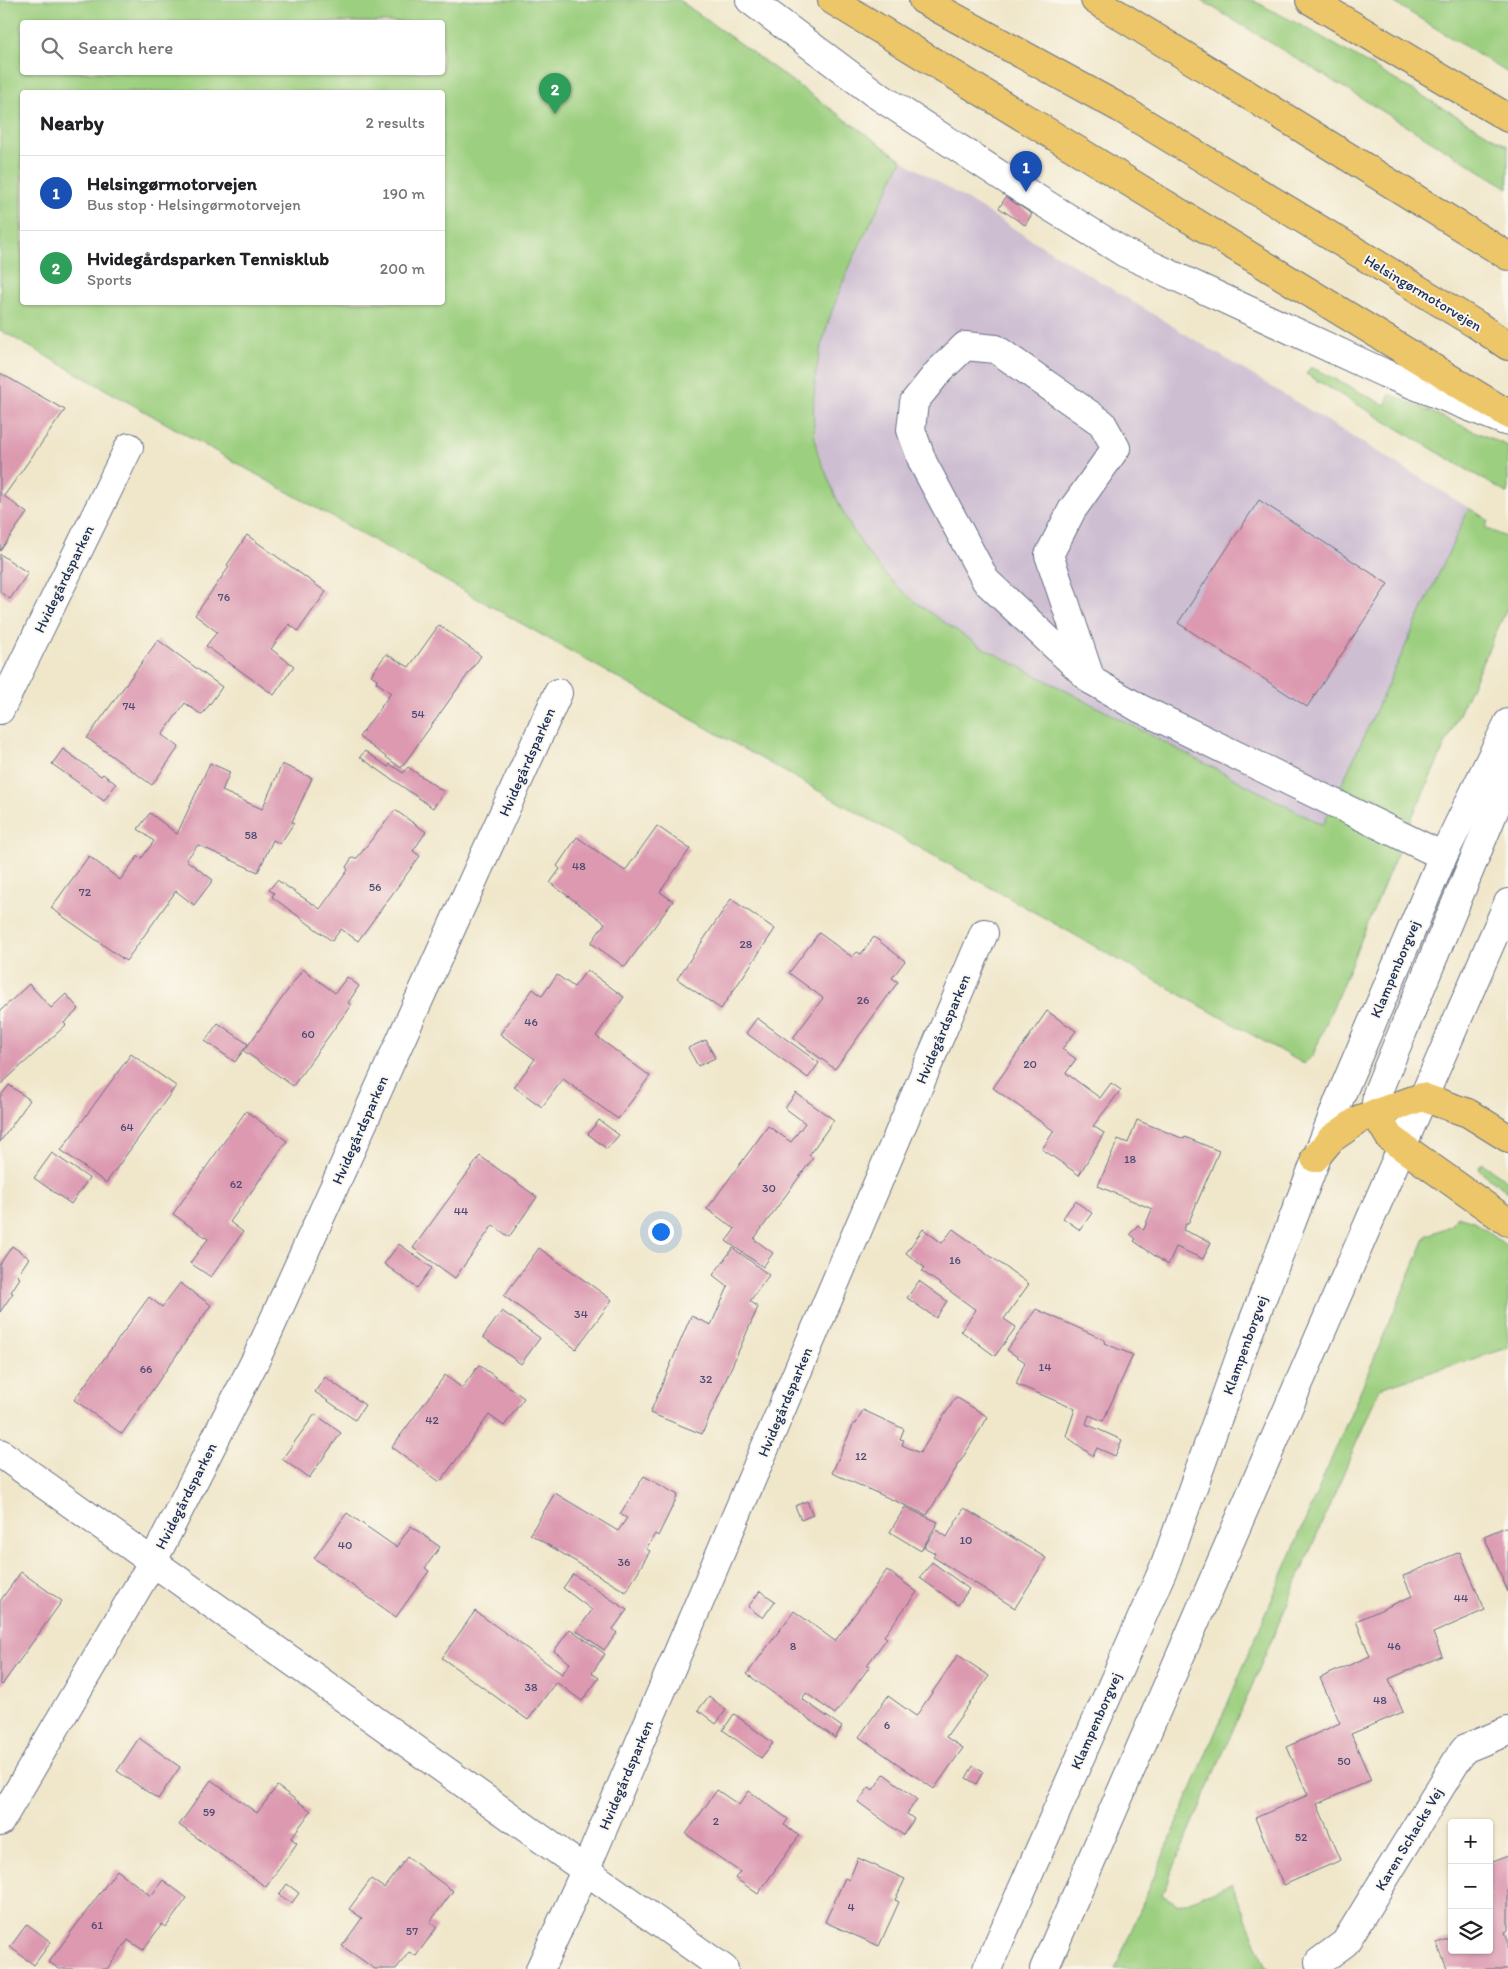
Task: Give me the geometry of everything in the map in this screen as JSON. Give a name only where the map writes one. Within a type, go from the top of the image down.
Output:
[{"type":"highway","points":[[832,0],[1508,414]]},
{"type":"highway","name":"Helsingørmotorvejen","points":[[923,0],[1120,108],[1477,325],[1508,346]]},
{"type":"highway","points":[[1095,0],[1508,256]]},
{"type":"highway","points":[[1310,0],[1508,118]]},
{"type":"highway","points":[[1315,1158],[1331,1139],[1345,1128],[1375,1113],[1422,1097],[1468,1112],[1508,1138]]},
{"type":"highway","points":[[1375,1113],[1390,1138],[1508,1222]]},
{"type":"street","points":[[750,0],[874,93],[1026,192],[1125,253],[1384,373],[1508,422]]},
{"type":"street","points":[[1091,680],[1050,555],[1072,510],[1116,448],[1102,423],[996,349],[965,346],[939,371],[914,402],[911,430],[923,463],[986,581],[1091,680],[1139,708],[1443,856]]},
{"type":"street","name":"Hvidegårdsparken","points":[[0,710],[129,447]]},
{"type":"street","name":"Hvidegårdsparken","points":[[0,1822],[152,1563],[257,1357],[558,693]]},
{"type":"street","name":"Klampenborgvej","points":[[987,1969],[1165,1565],[1315,1158],[1443,856],[1508,723]]},
{"type":"street","points":[[1375,1113],[1383,1079],[1497,804],[1508,752]]},
{"type":"street","points":[[1044,1969],[1508,903]]},
{"type":"street","name":"Hvidegårdsparken","points":[[540,1969],[585,1871],[984,933]]},
{"type":"street","name":"Hvidegårdsparken","points":[[0,1454],[724,1969]]},
{"type":"street","name":"Karen Schacks Vej","points":[[1319,1962],[1345,1943],[1464,1749],[1508,1731]]},
{"type":"shaded area","points":[[902,160],[1469,508],[1323,825],[980,646],[938,619],[896,585],[868,554],[843,515],[818,451],[814,418],[815,381],[824,334],[839,291]]},
{"type":"green space","points":[[0,0],[679,0],[902,160],[840,289],[821,347],[814,391],[815,436],[819,457],[848,522],[875,562],[897,586],[927,610],[980,646],[1323,825],[1469,508],[1488,520],[1486,528],[1508,538],[1508,606],[1411,820],[1313,1055],[1304,1064],[0,330]]},
{"type":"green space","points":[[1201,0],[1252,0],[1308,29],[1508,146],[1508,188]]},
{"type":"green space","points":[[1390,0],[1508,0],[1508,73]]},
{"type":"green space","points":[[1311,367],[1385,405],[1390,394],[1508,446],[1508,494],[1306,374]]},
{"type":"green space","points":[[1482,1163],[1508,1181],[1508,1192],[1478,1169]]},
{"type":"green space","points":[[1457,1216],[1474,1221],[1508,1247],[1508,1348],[1380,1388],[1162,1895],[1179,1905],[1232,1884],[1265,1965],[1269,1969],[1115,1969],[1426,1236],[1452,1225]]},
{"type":"building","points":[[1006,197],[1032,214],[1025,225],[999,208]]},
{"type":"building","points":[[0,373],[65,410],[4,496],[27,513],[0,551]]},
{"type":"building","points":[[1259,500],[1388,584],[1307,707],[1178,623]]},
{"type":"building","points":[[247,535],[326,592],[298,631],[289,624],[271,649],[294,666],[274,695],[206,646],[217,632],[195,615],[229,567],[227,565]]},
{"type":"building","points":[[0,554],[28,573],[10,599],[0,592]]},
{"type":"building","points":[[439,625],[481,656],[401,768],[359,737],[391,693],[376,682],[377,679],[371,675],[386,654],[409,667]]},
{"type":"building","points":[[158,640],[222,687],[202,715],[185,703],[162,735],[179,747],[152,785],[87,738]]},
{"type":"building","points":[[63,749],[101,776],[103,774],[116,784],[104,801],[52,764]]},
{"type":"building","points":[[365,751],[388,767],[390,764],[403,773],[408,767],[444,792],[433,808],[360,757]]},
{"type":"building","points":[[210,763],[230,772],[222,791],[262,809],[282,764],[312,778],[292,822],[294,823],[280,844],[273,840],[258,872],[198,845],[186,860],[213,880],[194,905],[176,891],[126,961],[51,908],[89,856],[120,880],[138,856],[141,859],[154,841],[138,829],[150,813],[177,834]]},
{"type":"building","points":[[395,810],[426,832],[413,851],[420,856],[358,941],[341,929],[332,941],[272,897],[274,893],[269,890],[277,880],[320,909],[348,870],[346,867],[352,858],[357,858]]},
{"type":"building","points":[[657,826],[690,849],[660,892],[673,901],[625,967],[591,943],[605,923],[550,883],[560,869],[557,866],[577,837],[625,871]]},
{"type":"building","points":[[731,899],[775,929],[721,1009],[677,979]]},
{"type":"building","points":[[819,933],[852,957],[857,952],[861,954],[874,937],[905,961],[892,978],[898,982],[835,1069],[793,1038],[823,998],[789,973]]},
{"type":"building","points":[[303,969],[335,993],[347,977],[359,986],[348,1003],[351,1005],[293,1086],[244,1051]]},
{"type":"building","points":[[587,970],[624,997],[596,1036],[650,1076],[618,1119],[563,1079],[542,1107],[514,1087],[535,1059],[500,1034],[533,989],[542,996],[557,975],[574,987]]},
{"type":"building","points":[[29,984],[51,1008],[66,994],[79,1009],[64,1023],[66,1025],[0,1085],[0,1011]]},
{"type":"building","points":[[1047,1011],[1076,1031],[1062,1049],[1076,1059],[1066,1073],[1100,1098],[1111,1083],[1121,1090],[1093,1126],[1104,1133],[1079,1175],[1042,1149],[1054,1131],[993,1088]]},
{"type":"building","points":[[757,1018],[819,1063],[808,1078],[746,1033]]},
{"type":"building","points":[[218,1023],[248,1044],[235,1062],[205,1041]]},
{"type":"building","points":[[706,1040],[715,1058],[698,1066],[688,1048]]},
{"type":"building","points":[[131,1054],[176,1086],[106,1183],[61,1150]]},
{"type":"building","points":[[9,1085],[30,1100],[0,1142],[0,1097]]},
{"type":"building","points":[[796,1093],[834,1120],[809,1155],[813,1158],[754,1239],[773,1253],[763,1267],[726,1241],[735,1229],[707,1209],[768,1126],[791,1142],[805,1123],[785,1108]]},
{"type":"building","points":[[246,1111],[287,1141],[230,1222],[243,1232],[211,1277],[190,1263],[208,1239],[173,1214]]},
{"type":"building","points":[[599,1120],[619,1135],[607,1149],[588,1134]]},
{"type":"building","points":[[1137,1120],[1219,1151],[1188,1224],[1186,1224],[1183,1230],[1211,1242],[1203,1259],[1176,1247],[1168,1265],[1134,1241],[1136,1239],[1130,1234],[1138,1225],[1144,1229],[1152,1209],[1098,1186],[1118,1139],[1128,1143]]},
{"type":"building","points":[[52,1153],[89,1178],[71,1204],[34,1178]]},
{"type":"building","points":[[480,1156],[537,1197],[509,1237],[493,1225],[455,1278],[413,1248]]},
{"type":"building","points":[[1075,1201],[1092,1213],[1080,1230],[1063,1218]]},
{"type":"building","points":[[923,1229],[942,1243],[953,1229],[1029,1284],[1004,1319],[1016,1327],[995,1356],[961,1331],[976,1310],[922,1271],[925,1268],[906,1253]]},
{"type":"building","points":[[399,1244],[432,1268],[417,1288],[384,1264]]},
{"type":"building","points":[[12,1246],[29,1258],[17,1276],[20,1278],[11,1292],[13,1293],[0,1312],[0,1264]]},
{"type":"building","points":[[539,1248],[612,1300],[576,1349],[504,1296]]},
{"type":"building","points":[[733,1248],[769,1275],[750,1301],[758,1307],[702,1434],[650,1413],[691,1316],[711,1325],[728,1287],[713,1275]]},
{"type":"building","points":[[919,1281],[947,1301],[936,1318],[907,1298]]},
{"type":"building","points":[[180,1283],[211,1305],[122,1434],[74,1400],[149,1297],[162,1307]]},
{"type":"building","points":[[1036,1309],[1105,1340],[1104,1343],[1133,1355],[1103,1421],[1089,1415],[1086,1424],[1122,1440],[1115,1456],[1097,1448],[1093,1456],[1066,1436],[1075,1409],[1016,1384],[1025,1362],[1007,1350]]},
{"type":"building","points":[[502,1311],[540,1338],[521,1364],[483,1337]]},
{"type":"building","points":[[479,1365],[524,1398],[504,1426],[489,1415],[440,1482],[392,1447],[445,1375],[462,1388]]},
{"type":"building","points":[[325,1377],[365,1405],[355,1420],[315,1392]]},
{"type":"building","points":[[956,1397],[988,1417],[927,1515],[832,1473],[854,1423],[856,1424],[863,1410],[904,1429],[900,1439],[904,1440],[902,1445],[920,1453]]},
{"type":"building","points":[[315,1414],[341,1433],[309,1478],[282,1459]]},
{"type":"building","points":[[644,1476],[678,1495],[658,1536],[655,1534],[646,1549],[650,1551],[626,1592],[530,1534],[555,1493],[618,1531],[627,1518],[620,1514]]},
{"type":"building","points":[[807,1501],[813,1515],[801,1520],[795,1506]]},
{"type":"building","points":[[905,1507],[938,1522],[921,1551],[890,1532]]},
{"type":"building","points":[[964,1508],[1046,1558],[1015,1608],[933,1557],[935,1553],[924,1547],[936,1530],[947,1537]]},
{"type":"building","points":[[347,1513],[396,1547],[411,1526],[440,1547],[425,1568],[429,1571],[396,1617],[314,1558]]},
{"type":"building","points":[[1508,1526],[1508,1592],[1484,1536]]},
{"type":"building","points":[[1460,1552],[1485,1610],[1433,1633],[1442,1656],[1389,1679],[1403,1712],[1351,1734],[1371,1780],[1317,1804],[1341,1860],[1284,1885],[1255,1818],[1308,1795],[1287,1747],[1340,1723],[1320,1678],[1370,1656],[1356,1621],[1412,1596],[1403,1576]]},
{"type":"building","points":[[932,1562],[969,1589],[958,1605],[920,1578]]},
{"type":"building","points":[[887,1570],[917,1592],[884,1636],[887,1638],[867,1665],[870,1666],[835,1714],[806,1693],[802,1699],[842,1727],[835,1738],[747,1674],[794,1611],[835,1641]]},
{"type":"building","points":[[21,1572],[62,1601],[2,1685],[0,1683],[0,1601]]},
{"type":"building","points":[[573,1574],[627,1610],[613,1629],[617,1633],[604,1650],[577,1631],[592,1610],[563,1588]]},
{"type":"building","points":[[760,1591],[775,1601],[763,1618],[748,1607]]},
{"type":"building","points":[[475,1611],[562,1674],[570,1663],[554,1651],[570,1629],[605,1654],[592,1673],[599,1678],[582,1701],[556,1682],[528,1720],[442,1658]]},
{"type":"building","points":[[958,1655],[989,1676],[946,1737],[963,1748],[934,1789],[859,1737],[888,1696],[916,1716]]},
{"type":"building","points":[[709,1696],[726,1710],[716,1724],[698,1710]]},
{"type":"building","points":[[734,1714],[773,1743],[761,1758],[723,1730]]},
{"type":"building","points":[[139,1738],[180,1767],[158,1799],[117,1771]]},
{"type":"building","points":[[973,1766],[983,1772],[976,1784],[966,1778]]},
{"type":"building","points":[[884,1774],[917,1799],[907,1814],[914,1819],[903,1835],[858,1802],[869,1787],[873,1790]]},
{"type":"building","points":[[211,1780],[257,1813],[277,1786],[311,1811],[291,1838],[297,1843],[266,1887],[179,1825]]},
{"type":"building","points":[[717,1790],[739,1805],[749,1791],[788,1819],[784,1825],[799,1836],[758,1894],[735,1878],[740,1872],[686,1834]]},
{"type":"building","points":[[1508,1856],[1508,1930],[1505,1932],[1508,1940],[1508,1969],[1447,1969],[1437,1943],[1448,1939],[1448,1954],[1493,1954],[1493,1862]]},
{"type":"building","points":[[407,1857],[453,1891],[430,1922],[437,1927],[416,1956],[409,1952],[396,1969],[375,1969],[342,1946],[362,1918],[349,1909],[371,1879],[384,1888]]},
{"type":"building","points":[[858,1858],[905,1879],[895,1900],[899,1902],[879,1946],[825,1922],[845,1878],[849,1880]]},
{"type":"building","points":[[117,1870],[151,1896],[163,1880],[187,1898],[166,1927],[162,1924],[143,1950],[128,1940],[107,1969],[59,1969],[49,1962]]},
{"type":"building","points":[[287,1884],[299,1893],[292,1903],[279,1895]]},
{"type":"building","points":[[27,1924],[51,1942],[34,1965],[10,1947]]},
{"type":"place","name":"Hvidegårdsparken Tennisklub","points":[[555,114]]},
{"type":"place","name":"Helsingørmotorvejen","points":[[1026,192]]}]
